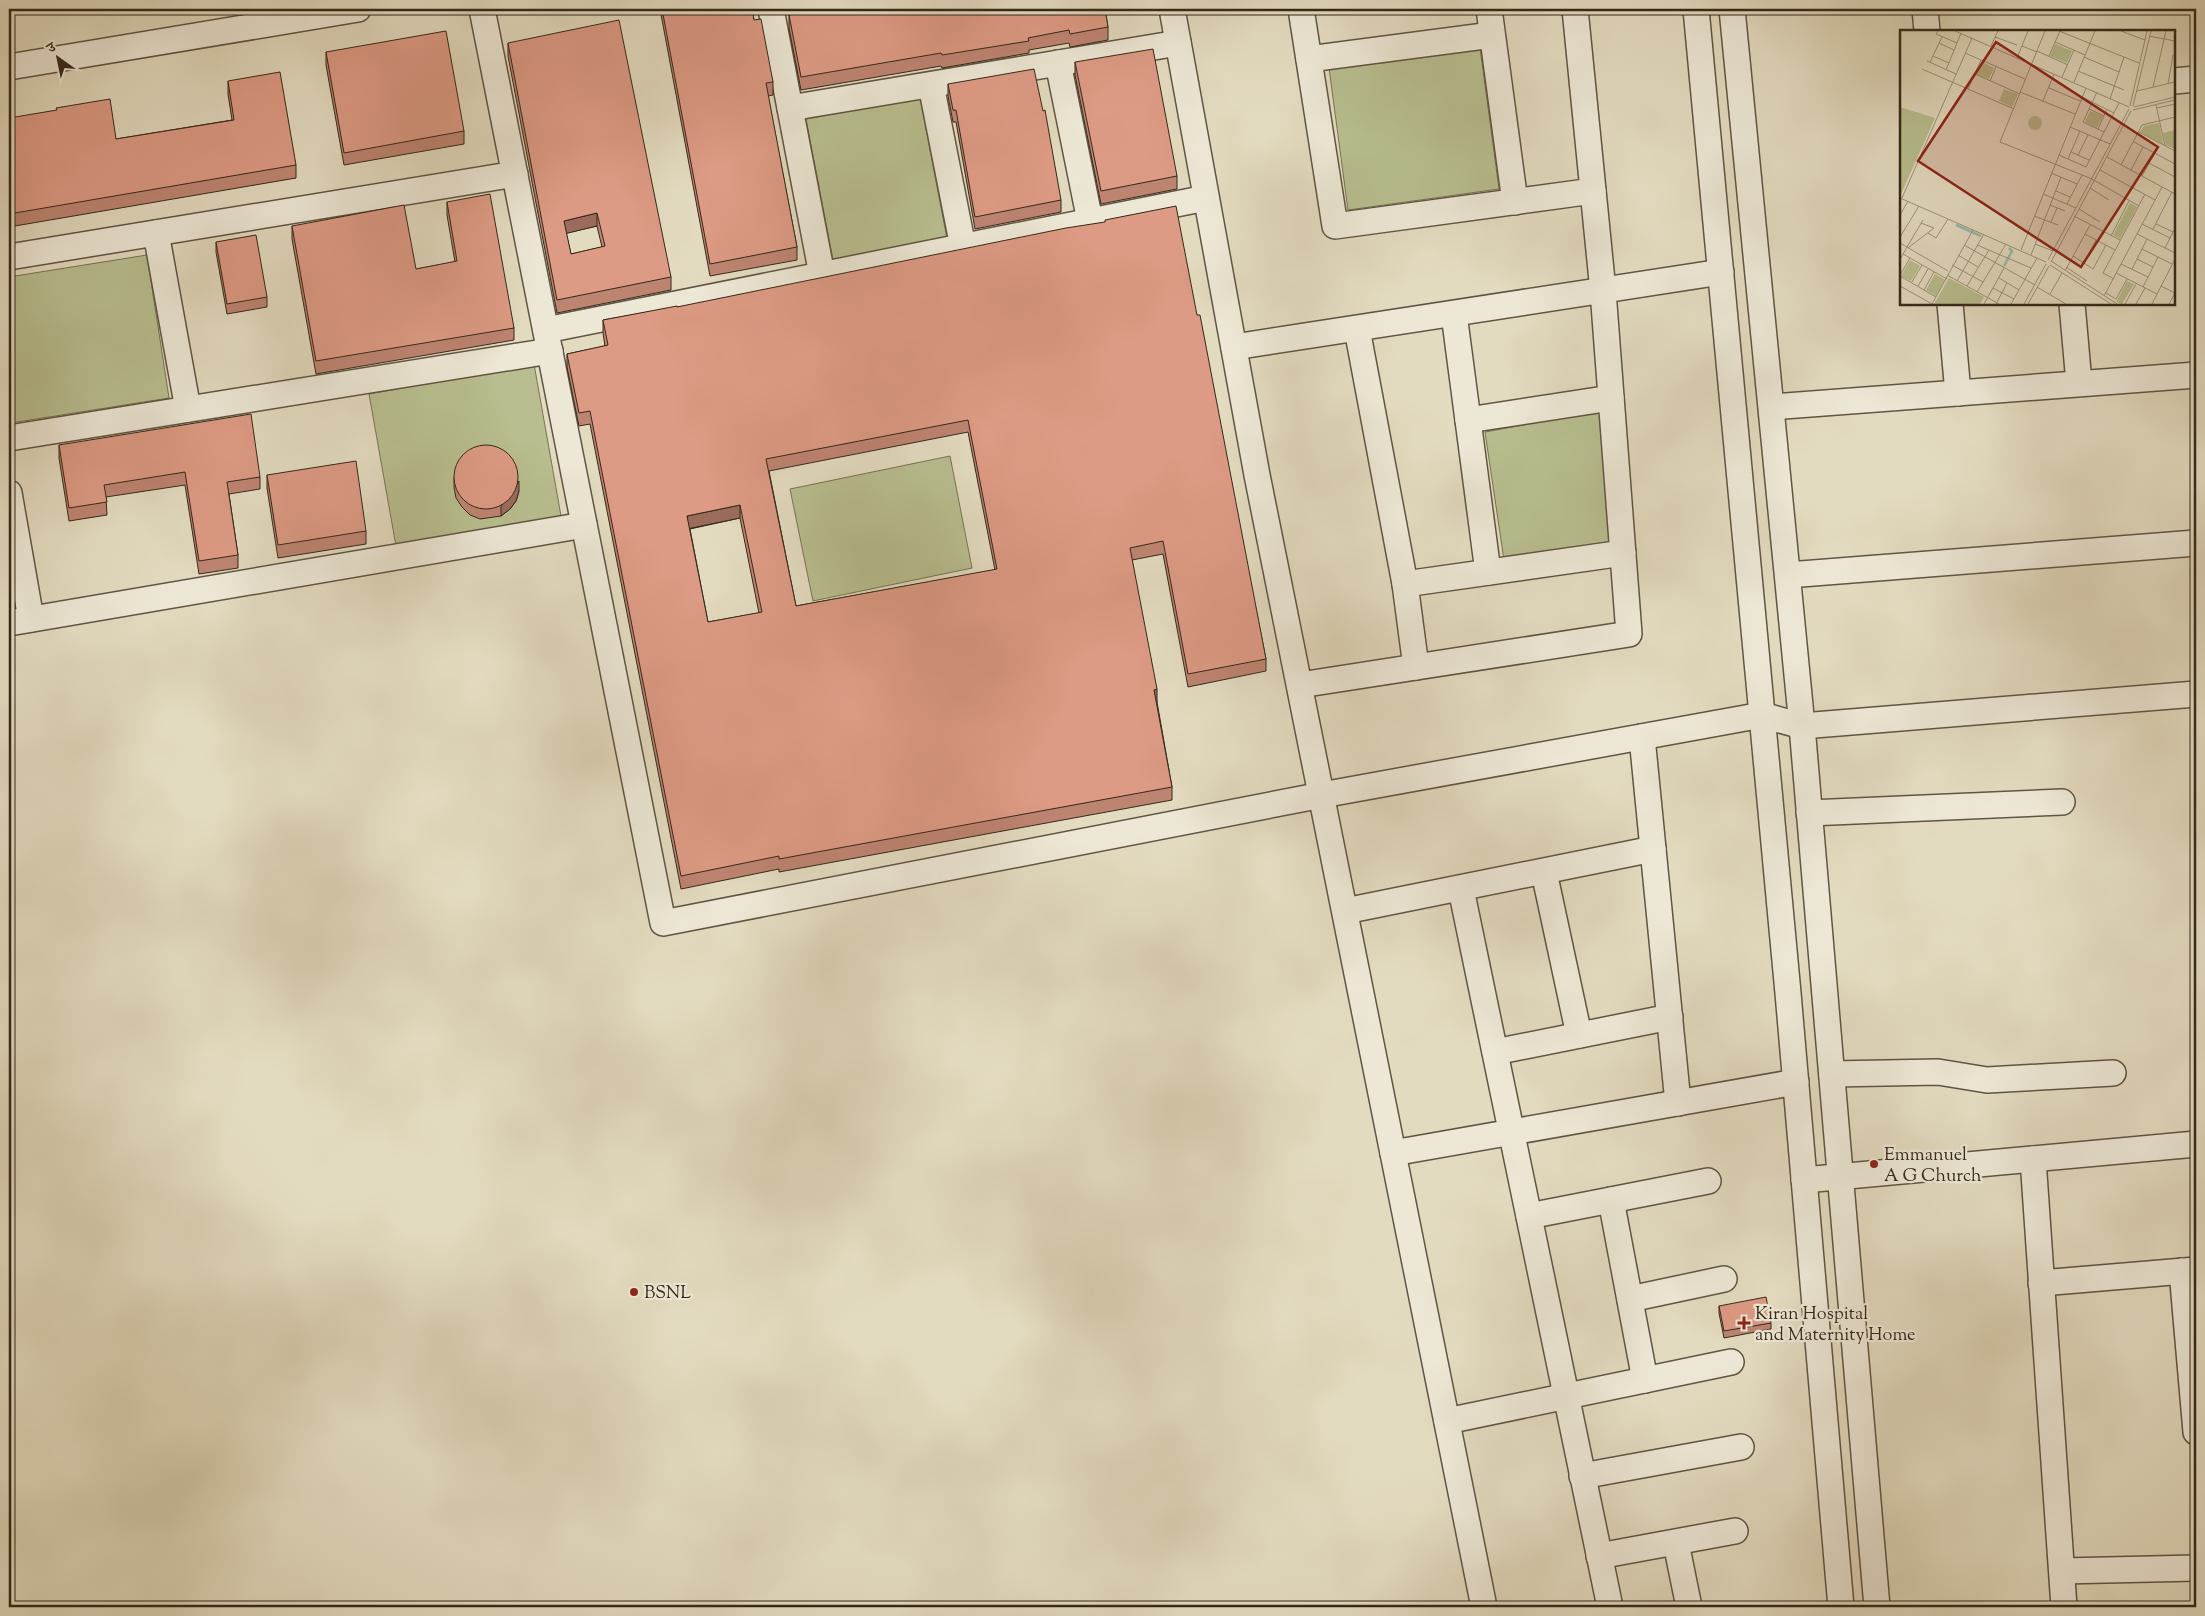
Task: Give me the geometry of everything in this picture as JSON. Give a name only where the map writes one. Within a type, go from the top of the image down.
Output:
[{"type":"street","points":[[9,67],[302,13],[358,9]]},
{"type":"street","points":[[482,9],[663,923],[1322,795],[1762,715],[1802,726],[2196,694]]},
{"type":"street","points":[[770,9],[822,275]]},
{"type":"street","points":[[1172,9],[1234,347],[1484,1607]]},
{"type":"street","points":[[1301,9],[1335,226],[1593,191]]},
{"type":"street","points":[[1489,9],[1515,202]]},
{"type":"street","points":[[1300,685],[1630,634],[1603,291],[1575,9]]},
{"type":"street","points":[[1696,9],[1796,1082],[1841,1607]]},
{"type":"street","points":[[1732,9],[1802,726],[1877,1607]]},
{"type":"street","points":[[1925,9],[1927,30]]},
{"type":"street","points":[[1309,59],[1492,35]]},
{"type":"street","points":[[790,108],[1178,43]]},
{"type":"street","points":[[1058,63],[1090,221]]},
{"type":"street","points":[[2175,81],[2196,79]]},
{"type":"street","points":[[931,85],[963,247]]},
{"type":"street","points":[[9,257],[515,174]]},
{"type":"street","points":[[9,438],[188,409],[548,340],[822,275],[1206,198]]},
{"type":"street","points":[[156,233],[188,409]]},
{"type":"street","points":[[1234,347],[1721,272]]},
{"type":"street","points":[[1950,305],[1958,393]]},
{"type":"street","points":[[2072,305],[2079,384]]},
{"type":"street","points":[[1454,314],[1488,572]]},
{"type":"street","points":[[1357,329],[1405,584],[1416,667]]},
{"type":"street","points":[[1772,407],[2196,375]]},
{"type":"street","points":[[1468,420],[1611,398]]},
{"type":"street","points":[[9,493],[20,621],[584,525]]},
{"type":"street","points":[[1788,574],[2196,543]]},
{"type":"street","points":[[1405,584],[1623,554]]},
{"type":"street","points":[[1642,737],[1678,1103]]},
{"type":"street","points":[[1809,813],[2062,802]]},
{"type":"street","points":[[1345,911],[1653,850]]},
{"type":"street","points":[[1544,872],[1579,1035]]},
{"type":"street","points":[[1461,888],[1610,1607]]},
{"type":"street","points":[[1495,1052],[1670,1017]]},
{"type":"street","points":[[1832,1074],[1938,1072],[1987,1080],[2112,1073]]},
{"type":"street","points":[[1393,1153],[1796,1082]]},
{"type":"street","points":[[1804,1180],[2196,1144]]},
{"type":"street","points":[[2033,1158],[2064,1607]]},
{"type":"street","points":[[1529,1216],[1708,1181]]},
{"type":"street","points":[[1611,1200],[1645,1380]]},
{"type":"street","points":[[2042,1283],[2189,1270],[2196,1432]]},
{"type":"street","points":[[1630,1299],[1724,1279]]},
{"type":"street","points":[[1447,1421],[1731,1362]]},
{"type":"street","points":[[1582,1476],[1741,1447]]},
{"type":"street","points":[[1599,1556],[1735,1531]]},
{"type":"street","points":[[1676,1543],[1689,1607]]},
{"type":"street","points":[[2062,1571],[2196,1568]]},
{"type":"green space","points":[[1480,48],[1499,189],[1348,210],[1329,68]]},
{"type":"green space","points":[[920,97],[947,239],[833,260],[806,119]]},
{"type":"green space","points":[[147,255],[169,398],[11,423],[9,407],[9,277]]},
{"type":"green space","points":[[534,364],[561,516],[396,546],[369,394]]},
{"type":"green space","points":[[1600,411],[1612,545],[1504,560],[1485,432]]},
{"type":"green space","points":[[950,456],[972,568],[813,601],[790,489]]},
{"type":"building","points":[[662,9],[752,9],[754,20],[761,19],[773,82],[766,83],[797,247],[710,264]]},
{"type":"building","points":[[819,9],[1105,9],[1108,27],[1070,34],[1069,30],[1028,38],[1029,41],[942,55],[941,53],[801,77],[789,15]]},
{"type":"building","points":[[619,20],[671,277],[557,300],[508,43]],"holes":[[[597,213],[605,246],[571,254],[564,221]]]},
{"type":"building","points":[[446,31],[464,131],[344,153],[326,52]]},
{"type":"building","points":[[1153,49],[1177,176],[1101,191],[1075,62]]},
{"type":"building","points":[[1034,69],[1043,111],[1045,110],[1061,200],[975,217],[956,110],[953,110],[948,84]]},
{"type":"building","points":[[280,72],[296,165],[9,214],[9,118],[110,99],[116,139],[234,120],[228,81]]},
{"type":"building","points":[[490,194],[514,328],[316,361],[292,226],[404,205],[416,269],[457,261],[447,202]]},
{"type":"building","points":[[1176,206],[1197,315],[1200,315],[1266,659],[1188,674],[1163,541],[1130,548],[1157,689],[1154,690],[1172,787],[779,859],[779,856],[681,876],[590,411],[579,413],[567,354],[608,345],[603,320],[677,307],[1066,228],[1105,222],[1105,220]],"holes":[[[968,420],[997,569],[796,606],[766,459]],[[740,505],[762,612],[708,622],[687,516]]]},
{"type":"building","points":[[256,235],[267,297],[227,304],[216,242]]},
{"type":"building","points":[[251,414],[260,477],[227,482],[238,555],[199,561],[185,472],[104,485],[107,502],[69,508],[59,445]]},
{"type":"building","points":[[486,445],[504,451],[512,459],[518,477],[512,495],[504,503],[486,509],[468,503],[460,495],[454,477],[460,459],[468,451]]},
{"type":"building","points":[[356,461],[366,531],[278,545],[267,475]]},
{"type":"building","points":[[1766,1297],[1771,1323],[1724,1331],[1719,1306]]},
{"type":"place","name":"Emmanuel A G Church","points":[[1874,1164]]},
{"type":"place","name":"BSNL","points":[[634,1292]]},
{"type":"place","name":"Kiran Hospital and Maternity Home","points":[[1744,1323]]}]
